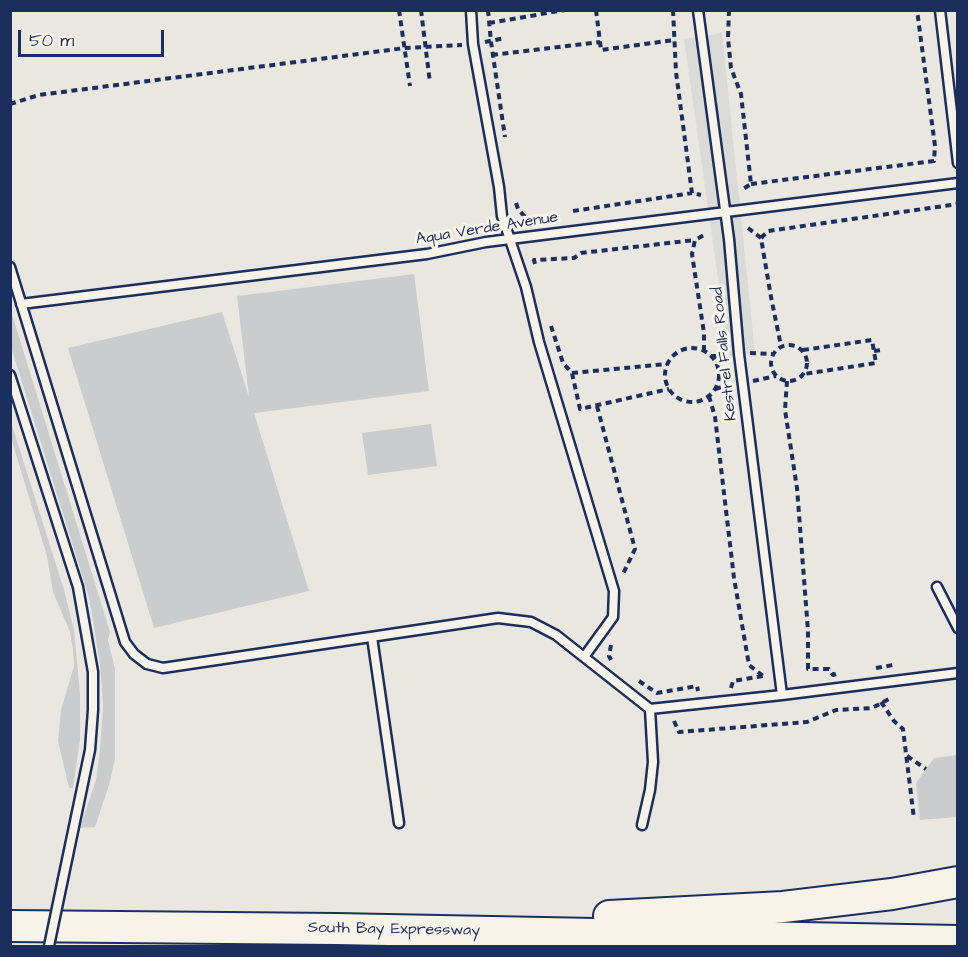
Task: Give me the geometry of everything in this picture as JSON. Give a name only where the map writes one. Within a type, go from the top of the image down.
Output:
[{"type":"highway","points":[[336,929],[783,907],[892,894],[957,882]]},
{"type":"highway","name":"South Bay Expressway","points":[[10,926],[336,929],[957,941]]},
{"type":"lane","points":[[471,10],[473,44],[499,187],[502,216],[526,287],[539,342],[614,591],[613,617],[584,657]]},
{"type":"lane","name":"Kestrel Falls Road","points":[[698,10],[729,239],[739,354],[782,695]]},
{"type":"lane","points":[[940,10],[957,163]]},
{"type":"lane","name":"Aqua Verde Avenue","points":[[21,304],[428,254],[508,239],[957,183]]},
{"type":"lane","points":[[10,267],[125,642],[134,654],[147,664],[163,668],[498,618],[531,622],[556,635],[650,709],[957,673]]},
{"type":"lane","points":[[10,375],[78,587],[93,672],[90,750],[49,946]]},
{"type":"lane","points":[[937,587],[957,628]]},
{"type":"lane","points":[[372,637],[399,824]]},
{"type":"lane","points":[[642,825],[650,790],[653,762],[650,709]]},
{"type":"path","points":[[399,10],[410,86]]},
{"type":"path","points":[[421,10],[430,83]]},
{"type":"path","points":[[488,10],[492,55],[506,132],[504,141]]},
{"type":"path","points":[[489,22],[565,10]]},
{"type":"path","points":[[596,10],[601,50],[674,40]]},
{"type":"path","points":[[673,10],[676,72],[692,193]]},
{"type":"path","points":[[729,10],[728,38],[731,68],[741,94],[751,184]]},
{"type":"path","points":[[743,189],[751,184],[934,161],[935,146],[917,10]]},
{"type":"path","points":[[10,104],[39,95],[405,48],[491,42],[505,38]]},
{"type":"path","points":[[492,55],[600,42]]},
{"type":"path","points":[[573,211],[692,193],[701,195]]},
{"type":"path","points":[[515,199],[518,209],[525,217]]},
{"type":"path","points":[[761,237],[768,231],[957,204]]},
{"type":"path","points":[[748,228],[761,237],[781,346]]},
{"type":"path","points":[[536,270],[534,260],[574,258],[581,254],[694,240],[706,234]]},
{"type":"path","points":[[694,240],[692,254],[704,333],[704,351]]},
{"type":"path","points":[[550,323],[563,363],[572,373],[580,409],[669,389]]},
{"type":"path","points":[[743,383],[776,376],[787,381],[794,381],[804,374],[876,363],[872,340],[803,350],[793,344],[781,346],[773,354],[771,365],[776,376]]},
{"type":"path","points":[[696,348],[704,351],[711,356],[718,371],[715,389],[709,396],[692,402],[674,396],[665,381],[667,364],[679,351],[696,348]]},
{"type":"path","points":[[803,350],[807,362],[804,374]]},
{"type":"path","points":[[874,351],[881,350]]},
{"type":"path","points":[[739,354],[755,352],[773,354]]},
{"type":"path","points":[[572,373],[667,364]]},
{"type":"path","points":[[787,381],[785,410],[797,488],[808,631],[808,669],[829,669],[833,675],[843,673]]},
{"type":"path","points":[[709,396],[715,417],[734,578],[748,665],[763,676],[733,681],[733,687],[721,689]]},
{"type":"path","points":[[597,406],[635,549],[623,572],[624,581]]},
{"type":"path","points":[[612,661],[609,656],[611,645],[616,637]]},
{"type":"path","points":[[873,668],[893,665]]},
{"type":"path","points":[[639,680],[657,693],[697,686],[699,693]]},
{"type":"path","points":[[674,721],[680,732],[807,722],[836,710],[872,708],[891,698]]},
{"type":"path","points":[[881,702],[894,721],[903,729],[915,819]]},
{"type":"path","points":[[907,756],[926,770]]},
{"type":"shaded area","points":[[722,33],[755,353],[729,356],[684,39]]},
{"type":"shaded area","points":[[414,274],[429,391],[254,413],[309,591],[154,628],[68,348],[222,312],[249,397],[237,296]]},
{"type":"shaded area","points":[[11,311],[110,632],[108,640],[115,669],[115,759],[95,827],[80,828],[96,780],[100,750],[103,706],[100,663],[89,597],[11,347]]},
{"type":"shaded area","points":[[10,419],[64,590],[74,630],[80,694],[80,740],[73,788],[69,788],[58,741],[61,710],[74,666],[73,649],[70,632],[53,592],[47,556],[11,438]]},
{"type":"shaded area","points":[[431,424],[437,466],[368,475],[362,433]]},
{"type":"shaded area","points":[[957,755],[957,817],[920,820],[916,783],[934,758]]}]
